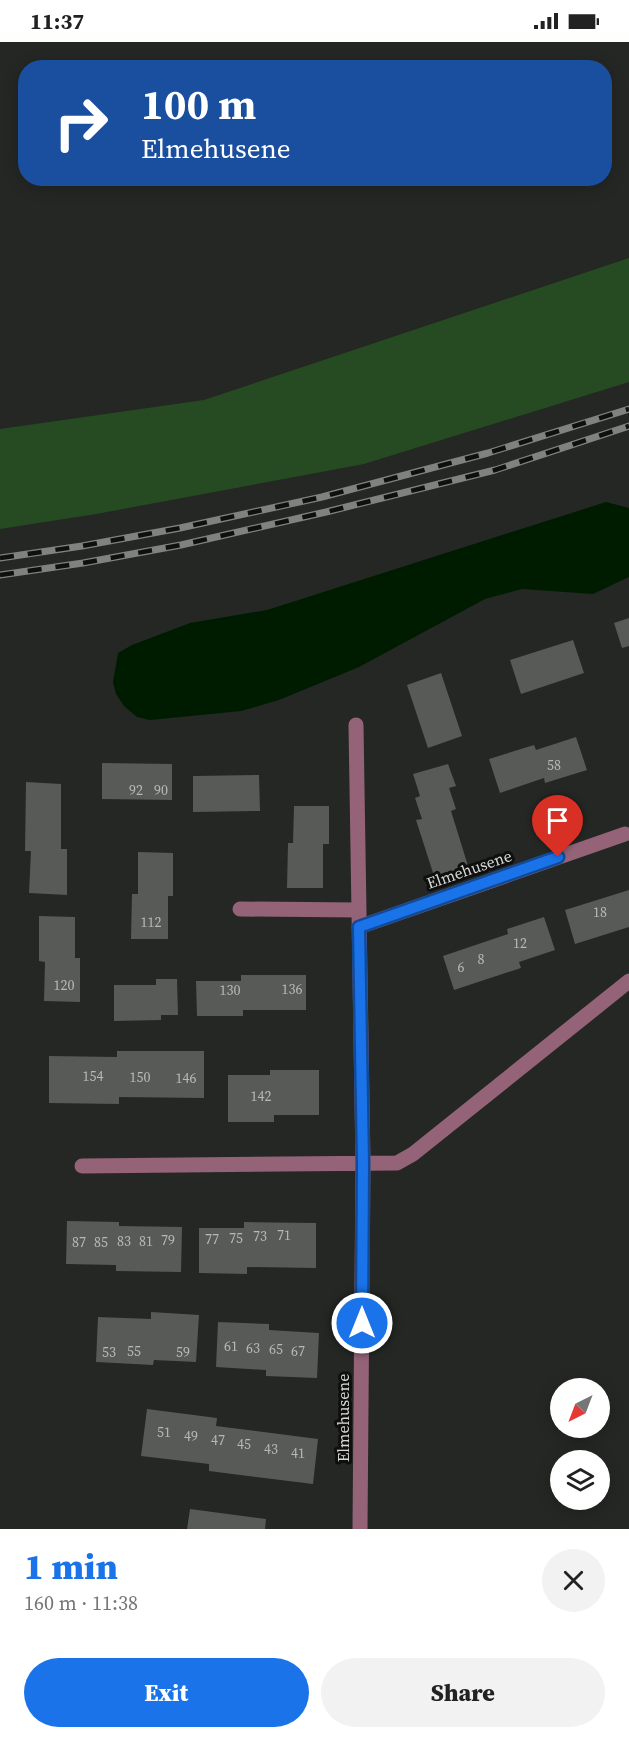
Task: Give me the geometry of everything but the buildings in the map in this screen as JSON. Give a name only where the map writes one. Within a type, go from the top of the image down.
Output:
[{"type":"street","name":"Elmehusene","points":[[356,725],[363,1163],[360,1529]]},
{"type":"street","name":"Elmehusene","points":[[359,927],[625,834]]},
{"type":"street","points":[[240,909],[359,910]]},
{"type":"street","points":[[82,1166],[397,1163],[413,1154],[629,981]]},
{"type":"shaded area","points":[[629,258],[629,382],[364,464],[96,514],[0,529],[0,429],[204,400]]},
{"type":"shaded area","points":[[606,502],[629,508],[629,577],[593,594],[522,589],[485,599],[359,667],[279,700],[241,711],[150,720],[137,717],[124,706],[116,694],[113,682],[118,653],[132,645],[190,623],[267,610]]},
{"type":"railway","points":[[0,558],[180,528],[322,497],[488,453],[629,409]]},
{"type":"railway","points":[[0,575],[181,545],[326,512],[495,470],[629,426]]},
{"type":"route","points":[[362,1323],[363,1163],[359,927],[558,857]]}]
